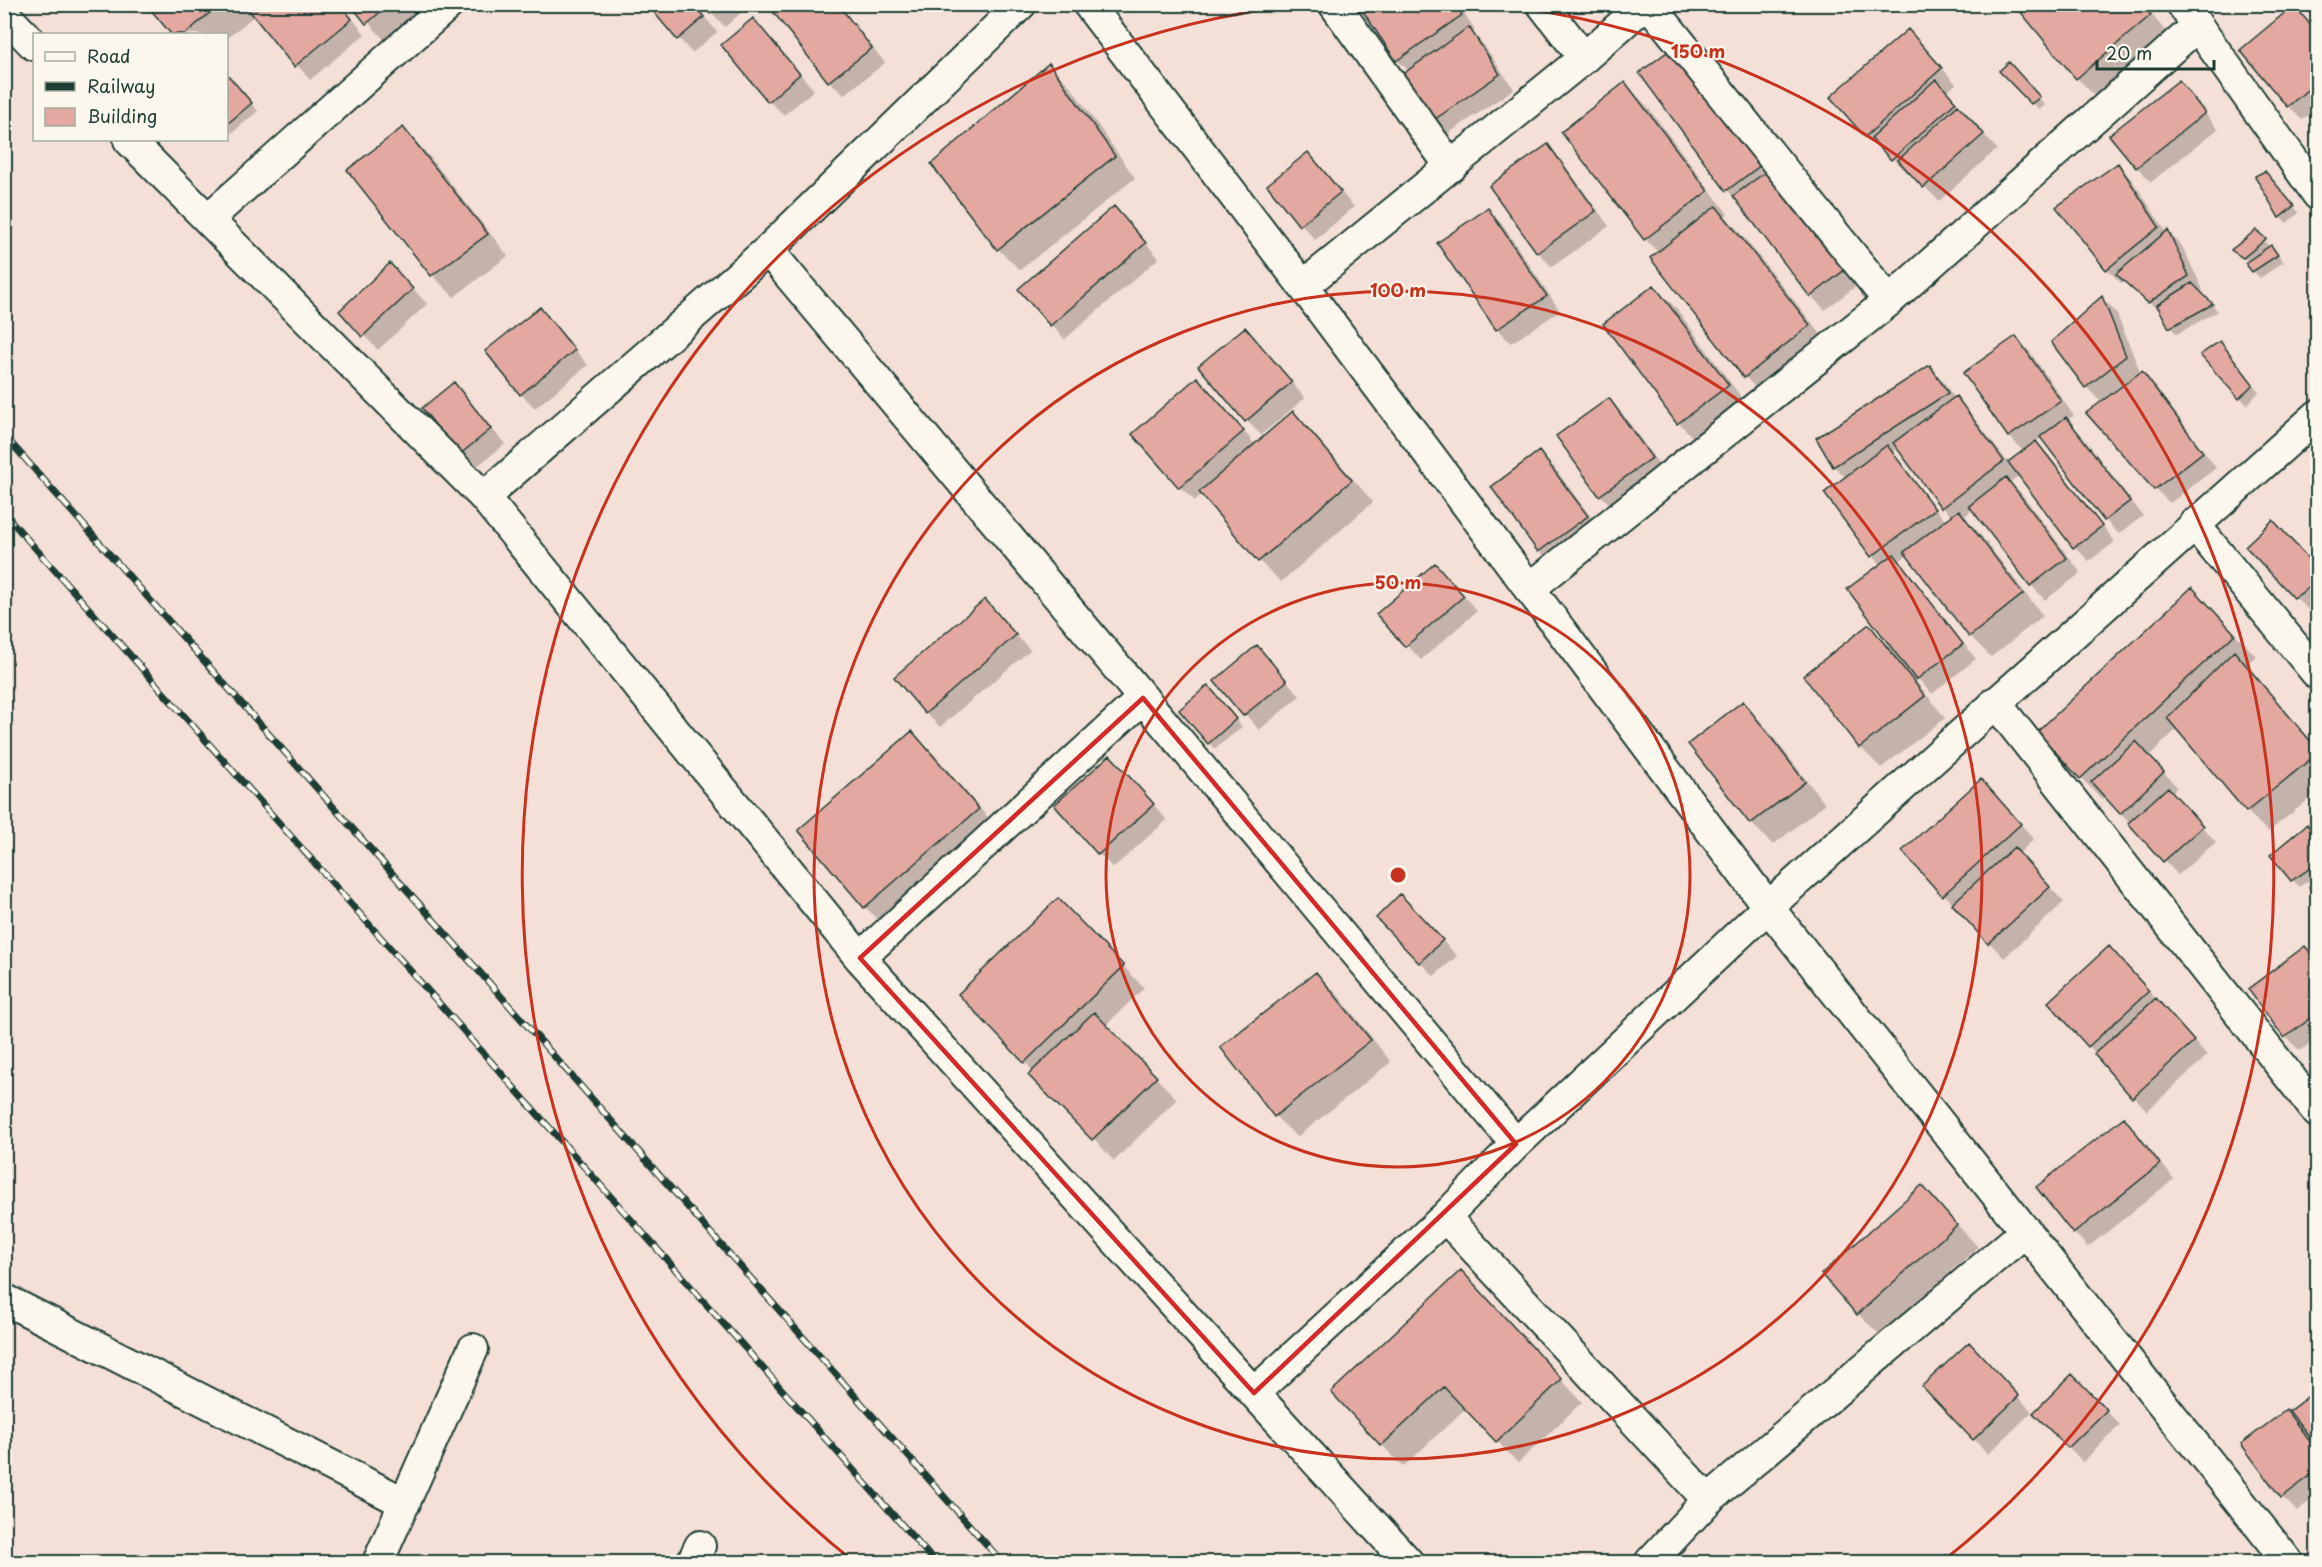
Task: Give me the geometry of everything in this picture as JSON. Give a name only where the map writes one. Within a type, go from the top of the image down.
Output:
[{"type":"street","points":[[208,219],[449,4]]},
{"type":"street","points":[[484,497],[768,250],[1021,4]]},
{"type":"street","points":[[1088,4],[1304,286],[1768,907],[2288,1563]]},
{"type":"street","points":[[1334,4],[1450,167]]},
{"type":"street","points":[[1542,4],[1584,58]]},
{"type":"street","points":[[1304,286],[1647,4],[1889,301]]},
{"type":"street","points":[[4,14],[33,44]]},
{"type":"street","points":[[1529,589],[1889,301],[2189,15],[2318,195]]},
{"type":"street","points":[[130,141],[484,497],[860,958],[1408,1563]]},
{"type":"street","points":[[768,250],[1516,1144]]},
{"type":"street","points":[[1254,1393],[1444,1217],[1516,1144],[1768,907],[2318,415]]},
{"type":"street","points":[[2194,524],[2318,675]]},
{"type":"street","points":[[860,958],[1143,698]]},
{"type":"street","points":[[1995,702],[2318,1113]]},
{"type":"street","points":[[1444,1217],[1708,1500]]},
{"type":"street","points":[[1650,1563],[1708,1500],[2026,1231]]},
{"type":"street","points":[[4,1299],[405,1503]]},
{"type":"street","points":[[378,1563],[473,1349]]},
{"type":"highlighted area","points":[[1143,698],[1516,1144],[1254,1393],[860,958]]},
{"type":"building","points":[[146,4],[220,4],[186,33],[170,33]]},
{"type":"building","points":[[244,4],[340,4],[352,19],[294,67]]},
{"type":"building","points":[[350,4],[390,4],[366,24]]},
{"type":"building","points":[[647,4],[693,4],[704,17],[677,40]]},
{"type":"building","points":[[702,4],[721,4],[710,14]]},
{"type":"building","points":[[767,4],[838,4],[872,48],[828,82]]},
{"type":"building","points":[[1358,4],[1455,4],[1462,15],[1396,61]]},
{"type":"building","points":[[2014,4],[2141,4],[2151,15],[2076,79]]},
{"type":"building","points":[[2294,5],[2318,34],[2318,81],[2287,107],[2240,50]]},
{"type":"building","points":[[753,18],[800,74],[768,102],[721,45]]},
{"type":"building","points":[[1469,27],[1500,74],[1431,122],[1400,76]]},
{"type":"building","points":[[1908,29],[1942,68],[1865,137],[1830,97]]},
{"type":"building","points":[[1675,46],[1765,162],[1726,191],[1639,73]]},
{"type":"building","points":[[2009,62],[2040,97],[2031,104],[1999,71]]},
{"type":"building","points":[[1049,63],[1115,156],[997,250],[931,164]]},
{"type":"building","points":[[228,75],[252,103],[228,123]]},
{"type":"building","points":[[1936,79],[1956,102],[1891,160],[1871,138]]},
{"type":"building","points":[[2179,80],[2205,113],[2136,168],[2109,135]]},
{"type":"building","points":[[1625,82],[1708,191],[1644,240],[1561,132]]},
{"type":"building","points":[[1958,105],[1984,134],[1923,188],[1898,160]]},
{"type":"building","points":[[403,127],[488,234],[431,276],[347,170]]},
{"type":"building","points":[[1548,144],[1596,211],[1537,253],[1489,186]]},
{"type":"building","points":[[1308,152],[1341,192],[1299,226],[1267,185]]},
{"type":"building","points":[[2118,163],[2159,227],[2106,270],[2056,207]]},
{"type":"building","points":[[1771,168],[1847,268],[1810,297],[1733,196]]},
{"type":"building","points":[[2265,171],[2294,206],[2279,218],[2255,176]]},
{"type":"building","points":[[1114,206],[1146,243],[1050,326],[1018,289]]},
{"type":"building","points":[[1716,206],[1810,325],[1744,378],[1650,258]]},
{"type":"building","points":[[1488,208],[1547,296],[1496,330],[1437,243]]},
{"type":"building","points":[[2168,230],[2189,276],[2148,303],[2116,274]]},
{"type":"building","points":[[2256,230],[2266,239],[2243,258],[2231,250]]},
{"type":"building","points":[[2271,245],[2278,255],[2252,272],[2245,263]]},
{"type":"building","points":[[390,263],[413,289],[362,337],[339,311]]},
{"type":"building","points":[[2192,283],[2213,304],[2169,328],[2157,305]]},
{"type":"building","points":[[1654,285],[1729,385],[1677,424],[1603,324]]},
{"type":"building","points":[[2102,296],[2126,356],[2085,388],[2051,342]]},
{"type":"building","points":[[540,307],[575,350],[520,395],[485,351]]},
{"type":"building","points":[[1245,327],[1292,382],[1245,422],[1198,366]]},
{"type":"building","points":[[2016,336],[2061,401],[2008,437],[1963,373]]},
{"type":"building","points":[[2220,341],[2253,384],[2239,399],[2200,355]]},
{"type":"building","points":[[1930,365],[1948,393],[1833,467],[1816,438]]},
{"type":"building","points":[[2142,371],[2203,452],[2154,490],[2086,413]]},
{"type":"building","points":[[1197,377],[1244,431],[1179,488],[1132,434]]},
{"type":"building","points":[[454,382],[491,429],[459,455],[422,408]]},
{"type":"building","points":[[1956,396],[2004,461],[1941,508],[1893,443]]},
{"type":"building","points":[[1609,398],[1652,458],[1599,496],[1556,436]]},
{"type":"building","points":[[1293,411],[1352,480],[1258,562],[1199,492]]},
{"type":"building","points":[[2066,417],[2130,501],[2104,521],[2040,437]]},
{"type":"building","points":[[2036,441],[2102,526],[2073,548],[2008,462]]},
{"type":"building","points":[[1887,445],[1935,509],[1871,557],[1824,493]]},
{"type":"building","points":[[1539,451],[1588,516],[1538,552],[1491,487]]},
{"type":"building","points":[[2006,477],[2067,558],[2030,586],[1969,506]]},
{"type":"building","points":[[1959,510],[2023,594],[1969,637],[1904,552]]},
{"type":"building","points":[[2273,520],[2318,569],[2318,581],[2294,598],[2245,546]]},
{"type":"building","points":[[1894,554],[1963,644],[1916,680],[1847,589]]},
{"type":"building","points":[[1435,563],[1464,596],[1405,647],[1376,614]]},
{"type":"building","points":[[2192,587],[2235,634],[2080,779],[2037,732]]},
{"type":"building","points":[[985,599],[1016,635],[925,714],[894,677]]},
{"type":"building","points":[[1869,624],[1925,696],[1859,748],[1803,676]]},
{"type":"building","points":[[1257,645],[1287,681],[1243,716],[1214,681]]},
{"type":"building","points":[[2234,651],[2318,750],[2318,753],[2246,812],[2167,718]]},
{"type":"building","points":[[1208,685],[1236,719],[1208,744],[1179,710]]},
{"type":"building","points":[[1743,701],[1805,782],[1750,824],[1688,744]]},
{"type":"building","points":[[912,731],[979,809],[864,908],[798,830]]},
{"type":"building","points":[[2136,741],[2164,772],[2120,814],[2091,782]]},
{"type":"building","points":[[1110,755],[1154,804],[1098,855],[1054,805]]},
{"type":"building","points":[[1981,779],[2021,824],[1942,896],[1902,851]]},
{"type":"building","points":[[2168,787],[2203,826],[2163,862],[2128,823]]},
{"type":"building","points":[[2307,824],[2318,841],[2318,863],[2291,881],[2270,855]]},
{"type":"building","points":[[2014,847],[2050,887],[1988,944],[1952,904]]},
{"type":"building","points":[[2318,880],[2318,900],[2309,887]]},
{"type":"building","points":[[1400,894],[1443,940],[1419,963],[1376,918]]},
{"type":"building","points":[[1058,898],[1124,966],[1024,1063],[958,994]]},
{"type":"building","points":[[2318,933],[2318,947],[2311,938]]},
{"type":"building","points":[[2109,946],[2149,991],[2088,1047],[2048,1002]]},
{"type":"building","points":[[2305,946],[2318,962],[2318,1013],[2284,1038],[2248,989]]},
{"type":"building","points":[[1316,972],[1371,1040],[1274,1117],[1220,1047]]},
{"type":"building","points":[[2156,998],[2194,1041],[2132,1098],[2094,1054]]},
{"type":"building","points":[[1094,1012],[1157,1077],[1092,1140],[1028,1075]]},
{"type":"building","points":[[2124,1117],[2160,1164],[2073,1234],[2036,1187]]},
{"type":"building","points":[[1922,1185],[1957,1225],[1857,1315],[1821,1274]]},
{"type":"building","points":[[1461,1270],[1562,1379],[1496,1442],[1444,1387],[1381,1446],[1331,1392]]},
{"type":"building","points":[[1969,1342],[2019,1396],[1973,1440],[1922,1386]]},
{"type":"building","points":[[2072,1374],[2107,1410],[2068,1448],[2033,1413]]},
{"type":"building","points":[[2318,1389],[2318,1447],[2289,1411]]},
{"type":"building","points":[[2286,1410],[2318,1452],[2318,1470],[2281,1498],[2241,1444]]},
{"type":"building","points":[[1946,1555],[1952,1562],[1937,1562]]},
{"type":"railway","points":[[4,435],[1002,1562]]},
{"type":"railway","points":[[4,513],[935,1562]]}]
